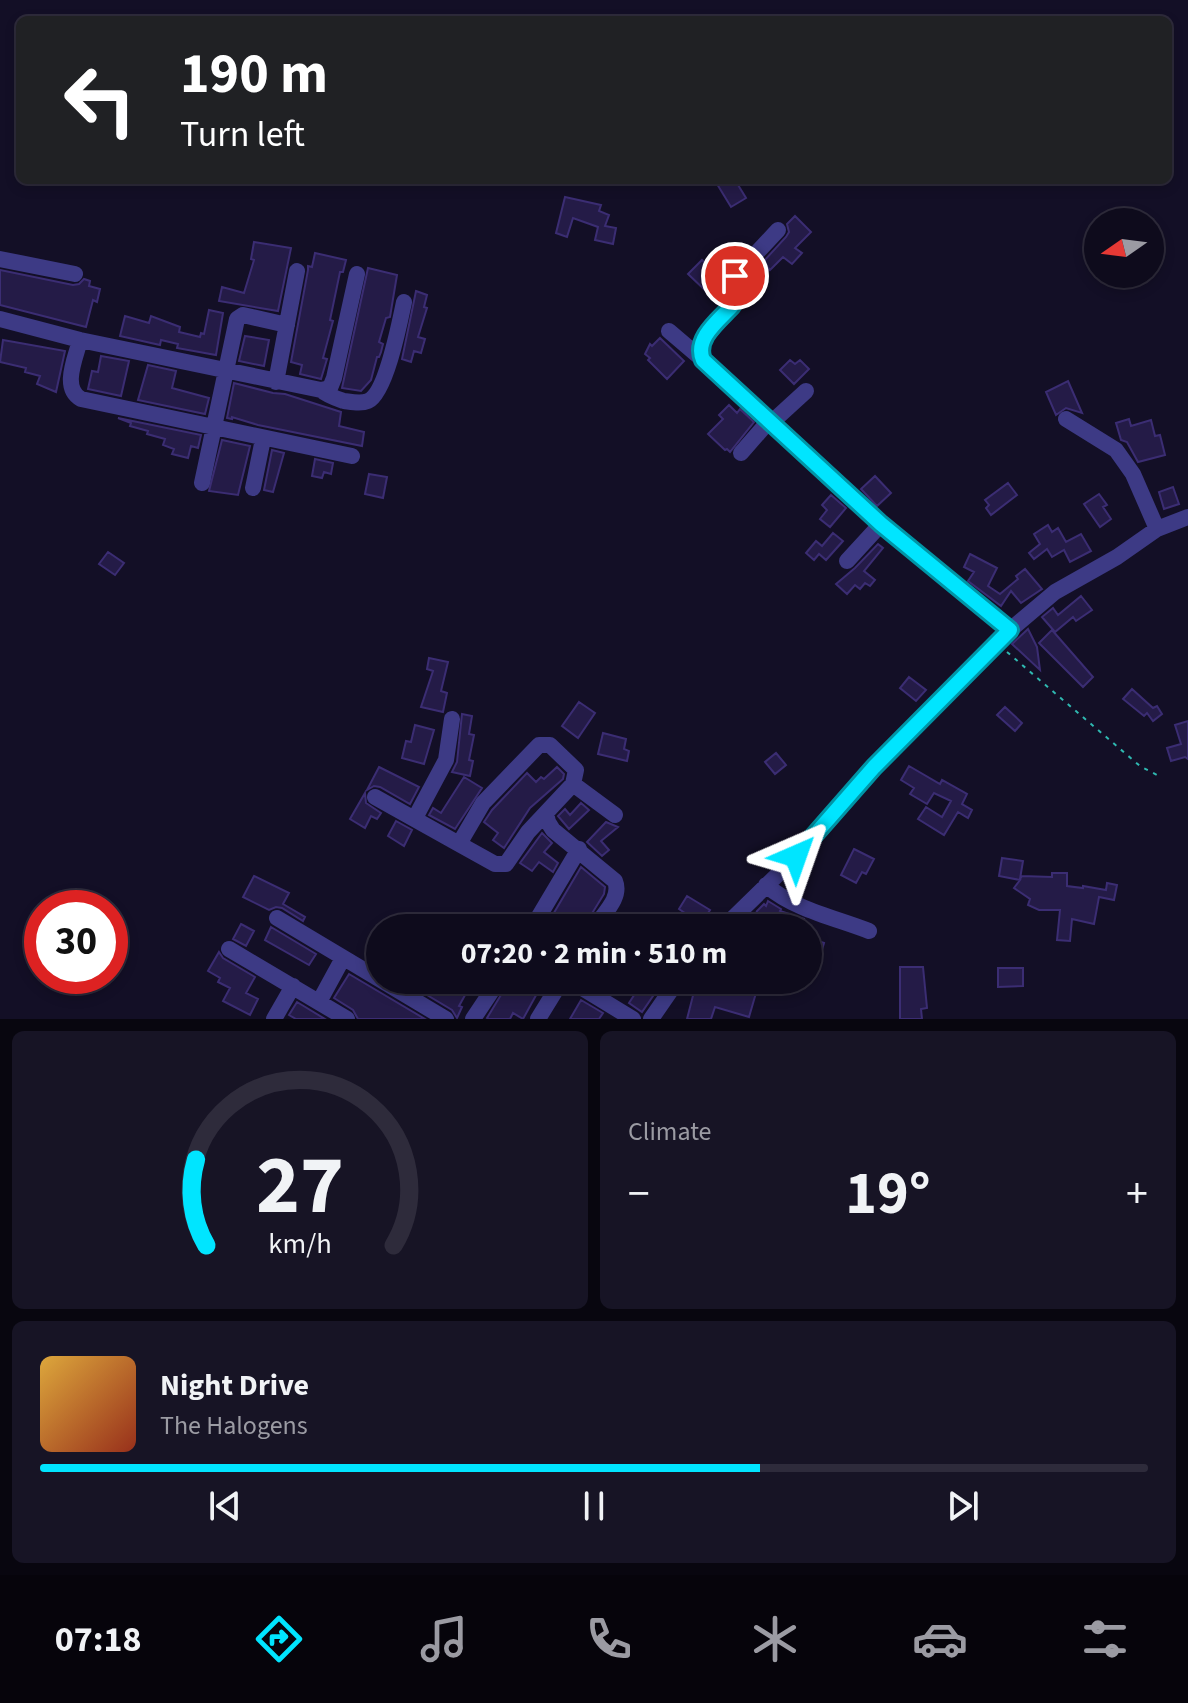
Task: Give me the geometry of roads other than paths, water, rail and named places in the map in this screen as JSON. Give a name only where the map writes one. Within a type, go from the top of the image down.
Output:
[{"type":"street","points":[[703,360],[700,344],[732,306],[731,283],[735,276],[778,230]]},
{"type":"street","points":[[0,259],[75,274]]},
{"type":"street","points":[[276,382],[297,271]]},
{"type":"street","points":[[0,319],[80,340],[321,390],[330,388],[334,378],[357,274]]},
{"type":"street","points":[[321,390],[329,397],[356,403],[376,395],[393,347],[404,302]]},
{"type":"street","points":[[202,483],[237,319],[243,315],[287,325]]},
{"type":"street","points":[[669,331],[881,524],[1010,630]]},
{"type":"street","points":[[80,340],[71,382],[74,395],[107,406],[352,456]]},
{"type":"street","points":[[741,453],[770,422],[806,391]]},
{"type":"street","points":[[1066,419],[1116,450],[1133,474],[1157,529]]},
{"type":"street","points":[[253,488],[263,439]]},
{"type":"street","points":[[737,914],[808,845],[874,767],[1010,630],[1055,592],[1117,557],[1157,529],[1188,517]]},
{"type":"street","points":[[847,561],[881,524]]},
{"type":"street","points":[[415,818],[446,760],[452,719]]},
{"type":"street","points":[[375,797],[415,818],[459,844],[495,864],[506,864],[573,784],[576,770],[550,745],[539,745],[483,803],[459,844]]},
{"type":"street","points":[[573,784],[615,815]]},
{"type":"street","points":[[546,813],[553,830],[615,881],[617,895],[604,914]]},
{"type":"street","points":[[540,914],[579,849]]},
{"type":"street","points":[[766,885],[796,903],[869,931]]},
{"type":"street","points":[[277,918],[446,1019]]},
{"type":"street","points":[[229,949],[347,1019]]},
{"type":"street","points":[[319,1002],[343,958]]},
{"type":"street","points":[[274,1019],[293,986]]},
{"type":"street","points":[[473,1019],[489,994]]},
{"type":"street","points":[[538,1019],[553,994]]},
{"type":"street","points":[[592,994],[633,1019]]},
{"type":"street","points":[[651,1019],[668,994]]}]
